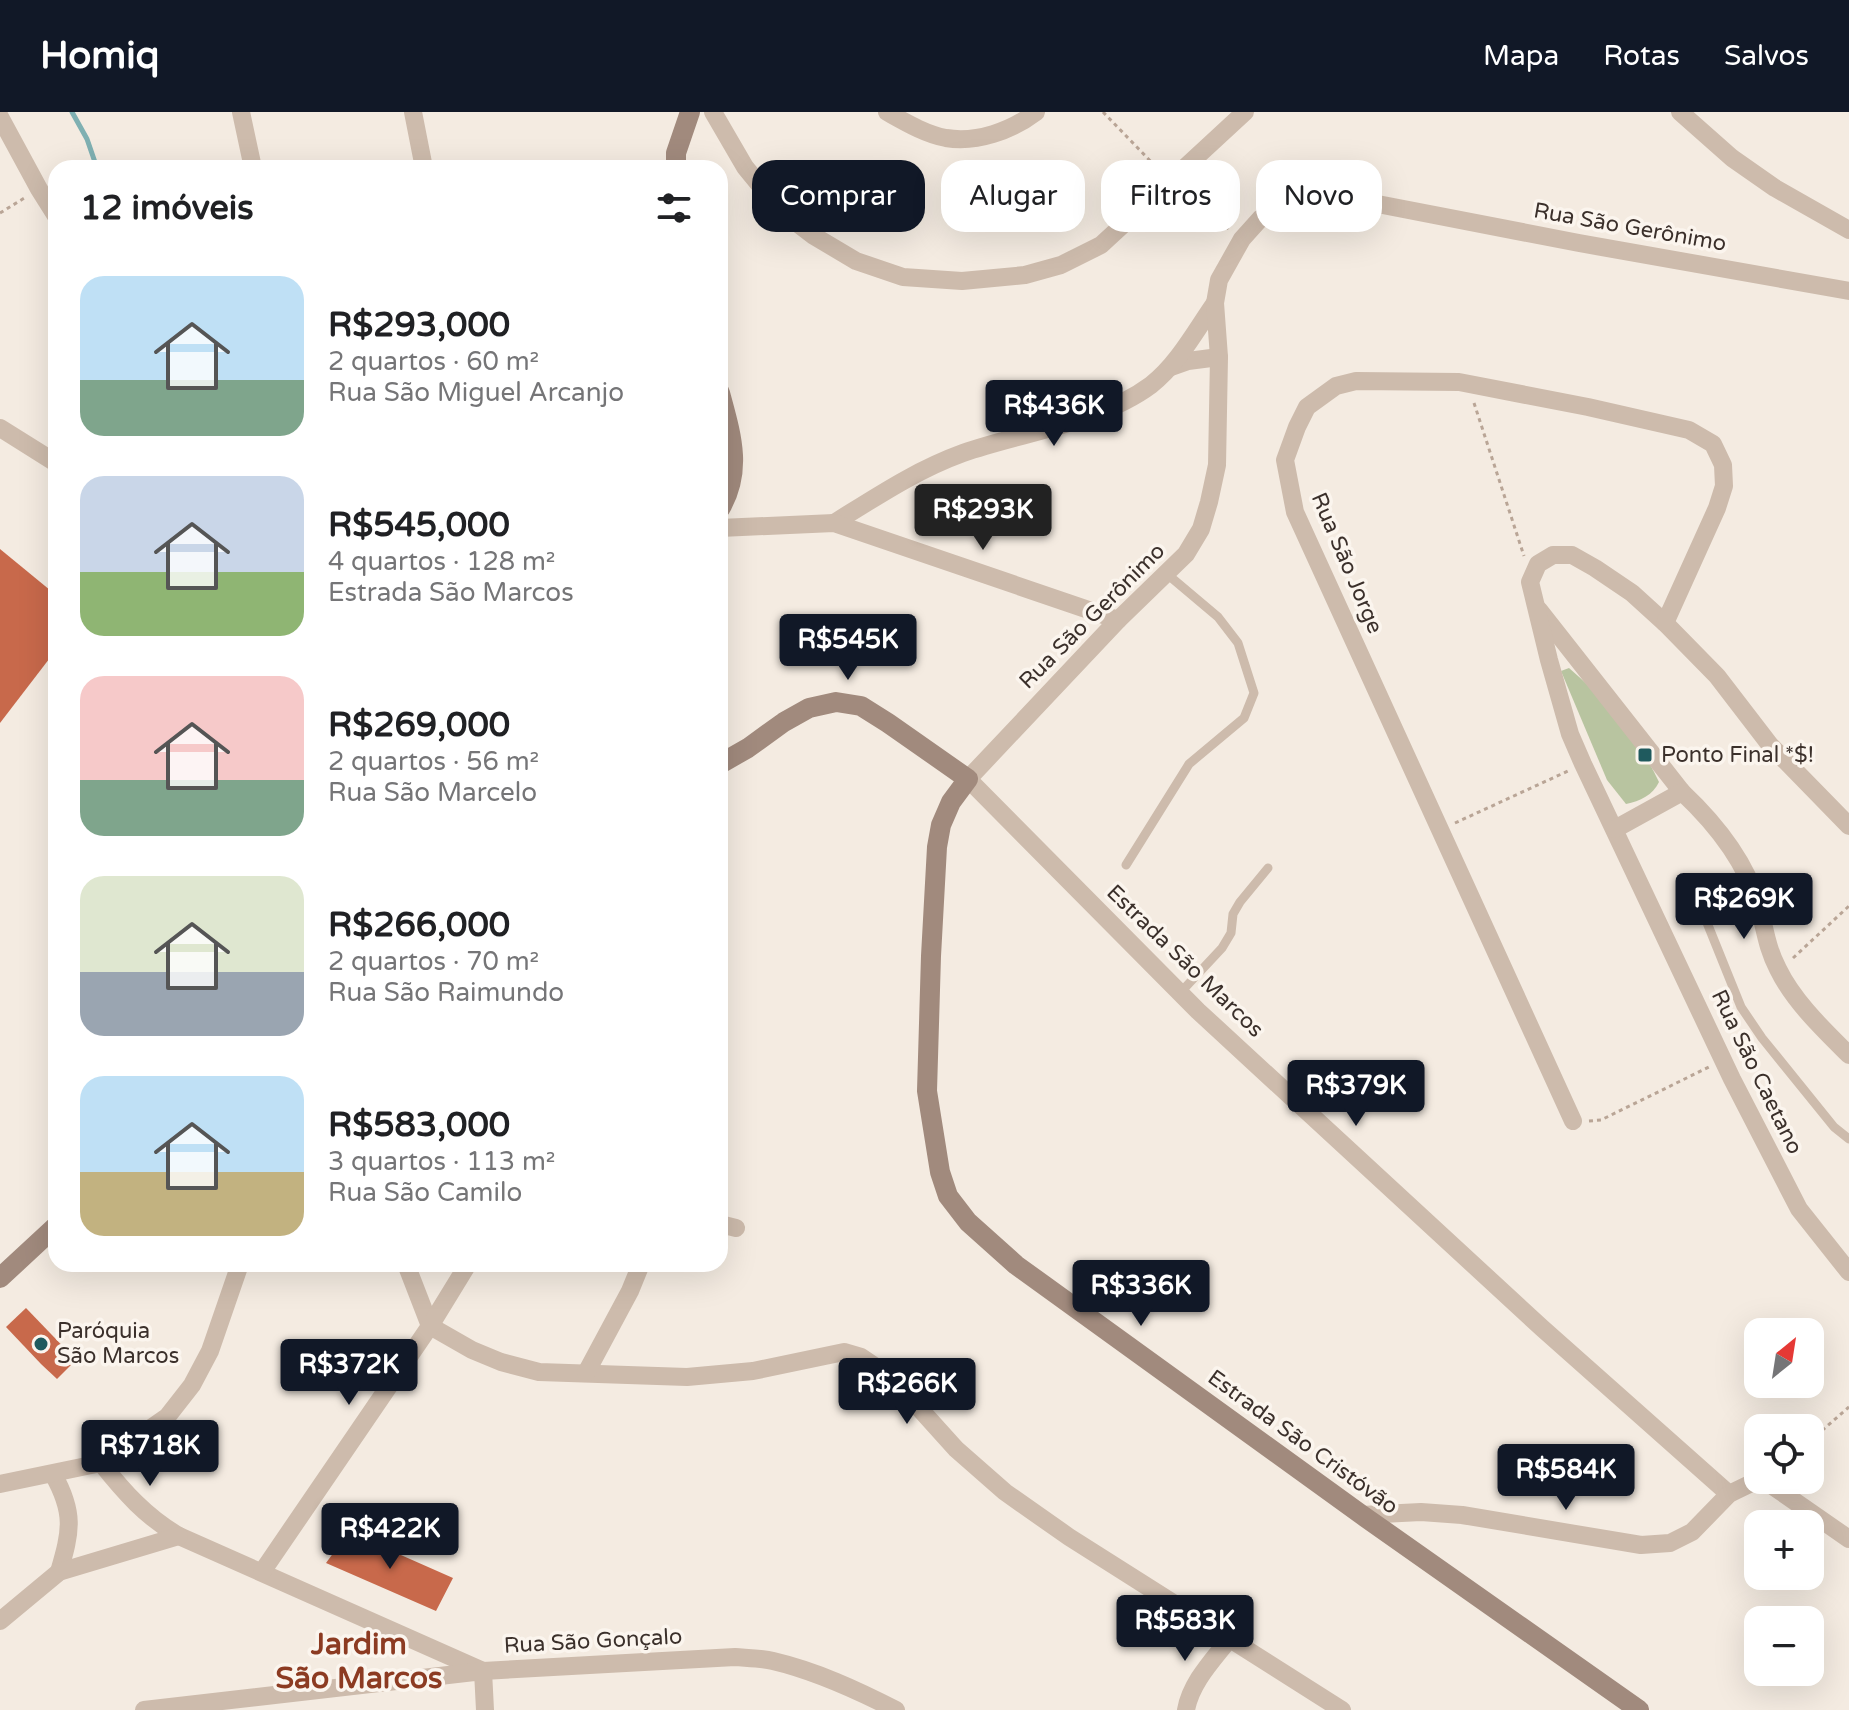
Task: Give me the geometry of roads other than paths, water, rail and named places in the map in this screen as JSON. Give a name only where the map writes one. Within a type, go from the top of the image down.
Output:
[{"type":"street","points":[[241,112],[251,160]]},
{"type":"street","points":[[413,112],[422,160]]},
{"type":"street","points":[[676,160],[690,112]]},
{"type":"street","points":[[713,112],[745,167],[780,210],[814,236],[856,261],[903,277],[962,281],[1025,275],[1061,265],[1101,245],[1245,112]]},
{"type":"street","points":[[887,112],[944,138],[972,139],[1007,129],[1036,112]]},
{"type":"street","points":[[1680,112],[1732,158],[1775,188],[1849,230]]},
{"type":"street","points":[[0,117],[48,203]]},
{"type":"street","name":"Rua São Gerônimo","points":[[968,779],[1118,620],[1186,554],[1201,529],[1217,465],[1219,357],[1215,303],[1219,280],[1242,239],[1260,219],[1289,203],[1322,197],[1357,200],[1849,291]]},
{"type":"street","points":[[834,523],[911,475],[962,453],[1105,410],[1151,384],[1171,367],[1215,303]]},
{"type":"street","points":[[1171,367],[1188,361],[1219,357]]},
{"type":"street","name":"Rua São Jorge","points":[[1573,1121],[1295,512],[1285,460],[1307,407],[1336,386],[1356,381],[1459,382],[1689,430],[1713,444],[1723,465],[1724,486],[1665,623]]},
{"type":"street","points":[[0,428],[48,458]]},
{"type":"street","points":[[728,428],[734,454],[732,482],[728,491]]},
{"type":"street","points":[[728,528],[834,523],[1118,620]]},
{"type":"street","name":"Rua São Caetano","points":[[1665,623],[1632,593],[1572,555],[1553,555],[1538,564],[1531,578],[1549,660],[1570,734],[1583,764],[1723,1060],[1799,1209],[1849,1272]]},
{"type":"street","points":[[1536,606],[1682,792],[1705,813],[1732,850],[1749,878],[1765,939],[1779,971],[1797,998],[1849,1055]]},
{"type":"street","points":[[1665,623],[1717,676],[1770,745],[1849,826]]},
{"type":"street","name":"Estrada São Marcos","points":[[728,759],[809,708],[836,702],[861,706],[968,779],[1180,993],[1542,1328],[1729,1494]]},
{"type":"street","name":"Estrada São Cristóvão","points":[[968,779],[951,802],[941,825],[931,956],[927,1091],[940,1172],[948,1196],[968,1222],[1016,1265],[1639,1710]]},
{"type":"street","points":[[1615,829],[1682,792]]},
{"type":"street","points":[[0,1278],[48,1233]]},
{"type":"street","points":[[0,1484],[101,1463],[167,1417],[192,1385],[210,1351],[237,1272]]},
{"type":"street","points":[[409,1272],[430,1326],[472,1350],[539,1372],[687,1377],[753,1371],[844,1352],[861,1357],[892,1378],[956,1449],[1005,1492],[1069,1537],[1342,1710]]},
{"type":"street","points":[[262,1572],[430,1326],[463,1272]]},
{"type":"street","points":[[586,1373],[638,1272]]},
{"type":"street","name":"Rua São Gonçalo","points":[[101,1463],[139,1507],[158,1524],[179,1536],[483,1671],[735,1657],[769,1660],[800,1668],[896,1710]]},
{"type":"street","points":[[53,1474],[64,1494],[70,1518],[68,1541],[59,1572]]},
{"type":"street","points":[[1362,1515],[1421,1512],[1462,1515],[1641,1545],[1670,1543],[1692,1532],[1729,1494],[1744,1487]]},
{"type":"street","points":[[1782,1494],[1849,1539]]},
{"type":"street","points":[[0,1621],[59,1572],[179,1536]]},
{"type":"street","points":[[1186,1710],[1196,1683],[1230,1638]]},
{"type":"street","points":[[144,1710],[483,1671],[485,1710]]},
{"type":"lane","points":[[1126,865],[1189,764],[1244,718],[1254,693],[1238,643],[1218,617],[1167,574]]},
{"type":"lane","points":[[1180,993],[1222,948],[1231,933],[1233,914],[1268,868]]},
{"type":"lane","points":[[1693,888],[1741,1007],[1834,1127],[1849,1139]]},
{"type":"waterway","points":[[72,112],[94,160]]},
{"type":"place","name":"Ponto Final *$!","points":[[1645,755]]},
{"type":"place","name":"Paróquia São Marcos","points":[[41,1344]]},
{"type":"district","name":"Jardim São Marcos","points":[[359,1661]]}]
